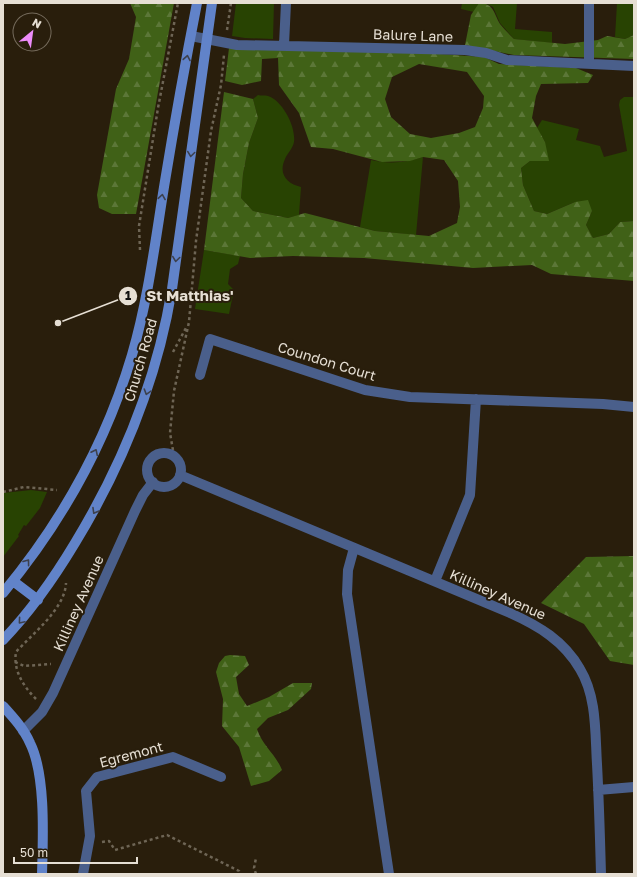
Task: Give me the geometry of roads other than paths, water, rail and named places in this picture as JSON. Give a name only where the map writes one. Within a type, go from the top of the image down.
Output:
[{"type":"main road","name":"Church Road","points":[[3,593],[43,541],[73,493],[106,426],[128,367],[144,310],[197,3]]},
{"type":"main road","name":"Church Road","points":[[3,640],[38,600],[98,506],[134,429],[152,376],[172,289],[212,3]]},
{"type":"main road","points":[[13,581],[38,600]]},
{"type":"main road","points":[[3,706],[23,731],[33,751],[40,786],[42,874]]},
{"type":"street","points":[[284,45],[286,3]]},
{"type":"street","points":[[589,3],[589,63]]},
{"type":"street","name":"Balure Lane","points":[[191,36],[237,45],[465,50],[486,53],[507,60],[634,66]]},
{"type":"street","name":"Coundon Court","points":[[200,375],[210,339],[358,389],[410,397],[603,404],[634,408]]},
{"type":"street","points":[[435,581],[470,495],[476,399]]},
{"type":"street","points":[[159,454],[169,454],[174,456],[180,464],[180,475],[178,479],[170,486],[159,486],[148,475],[150,460],[159,454]]},
{"type":"street","name":"Killiney Avenue","points":[[180,475],[435,581],[532,623],[546,631],[570,654],[580,668],[590,694],[595,730],[601,874]]},
{"type":"street","name":"Killiney Avenue","points":[[23,731],[45,706],[67,663],[135,511],[143,495],[154,482]]},
{"type":"street","points":[[354,548],[348,570],[347,594],[389,874]]},
{"type":"street","name":"Egremont","points":[[82,874],[90,836],[86,791],[96,778],[173,757],[222,777]]},
{"type":"street","points":[[598,790],[634,787]]},
{"type":"place","name":"St Matthias'","points":[[58,323]]}]
